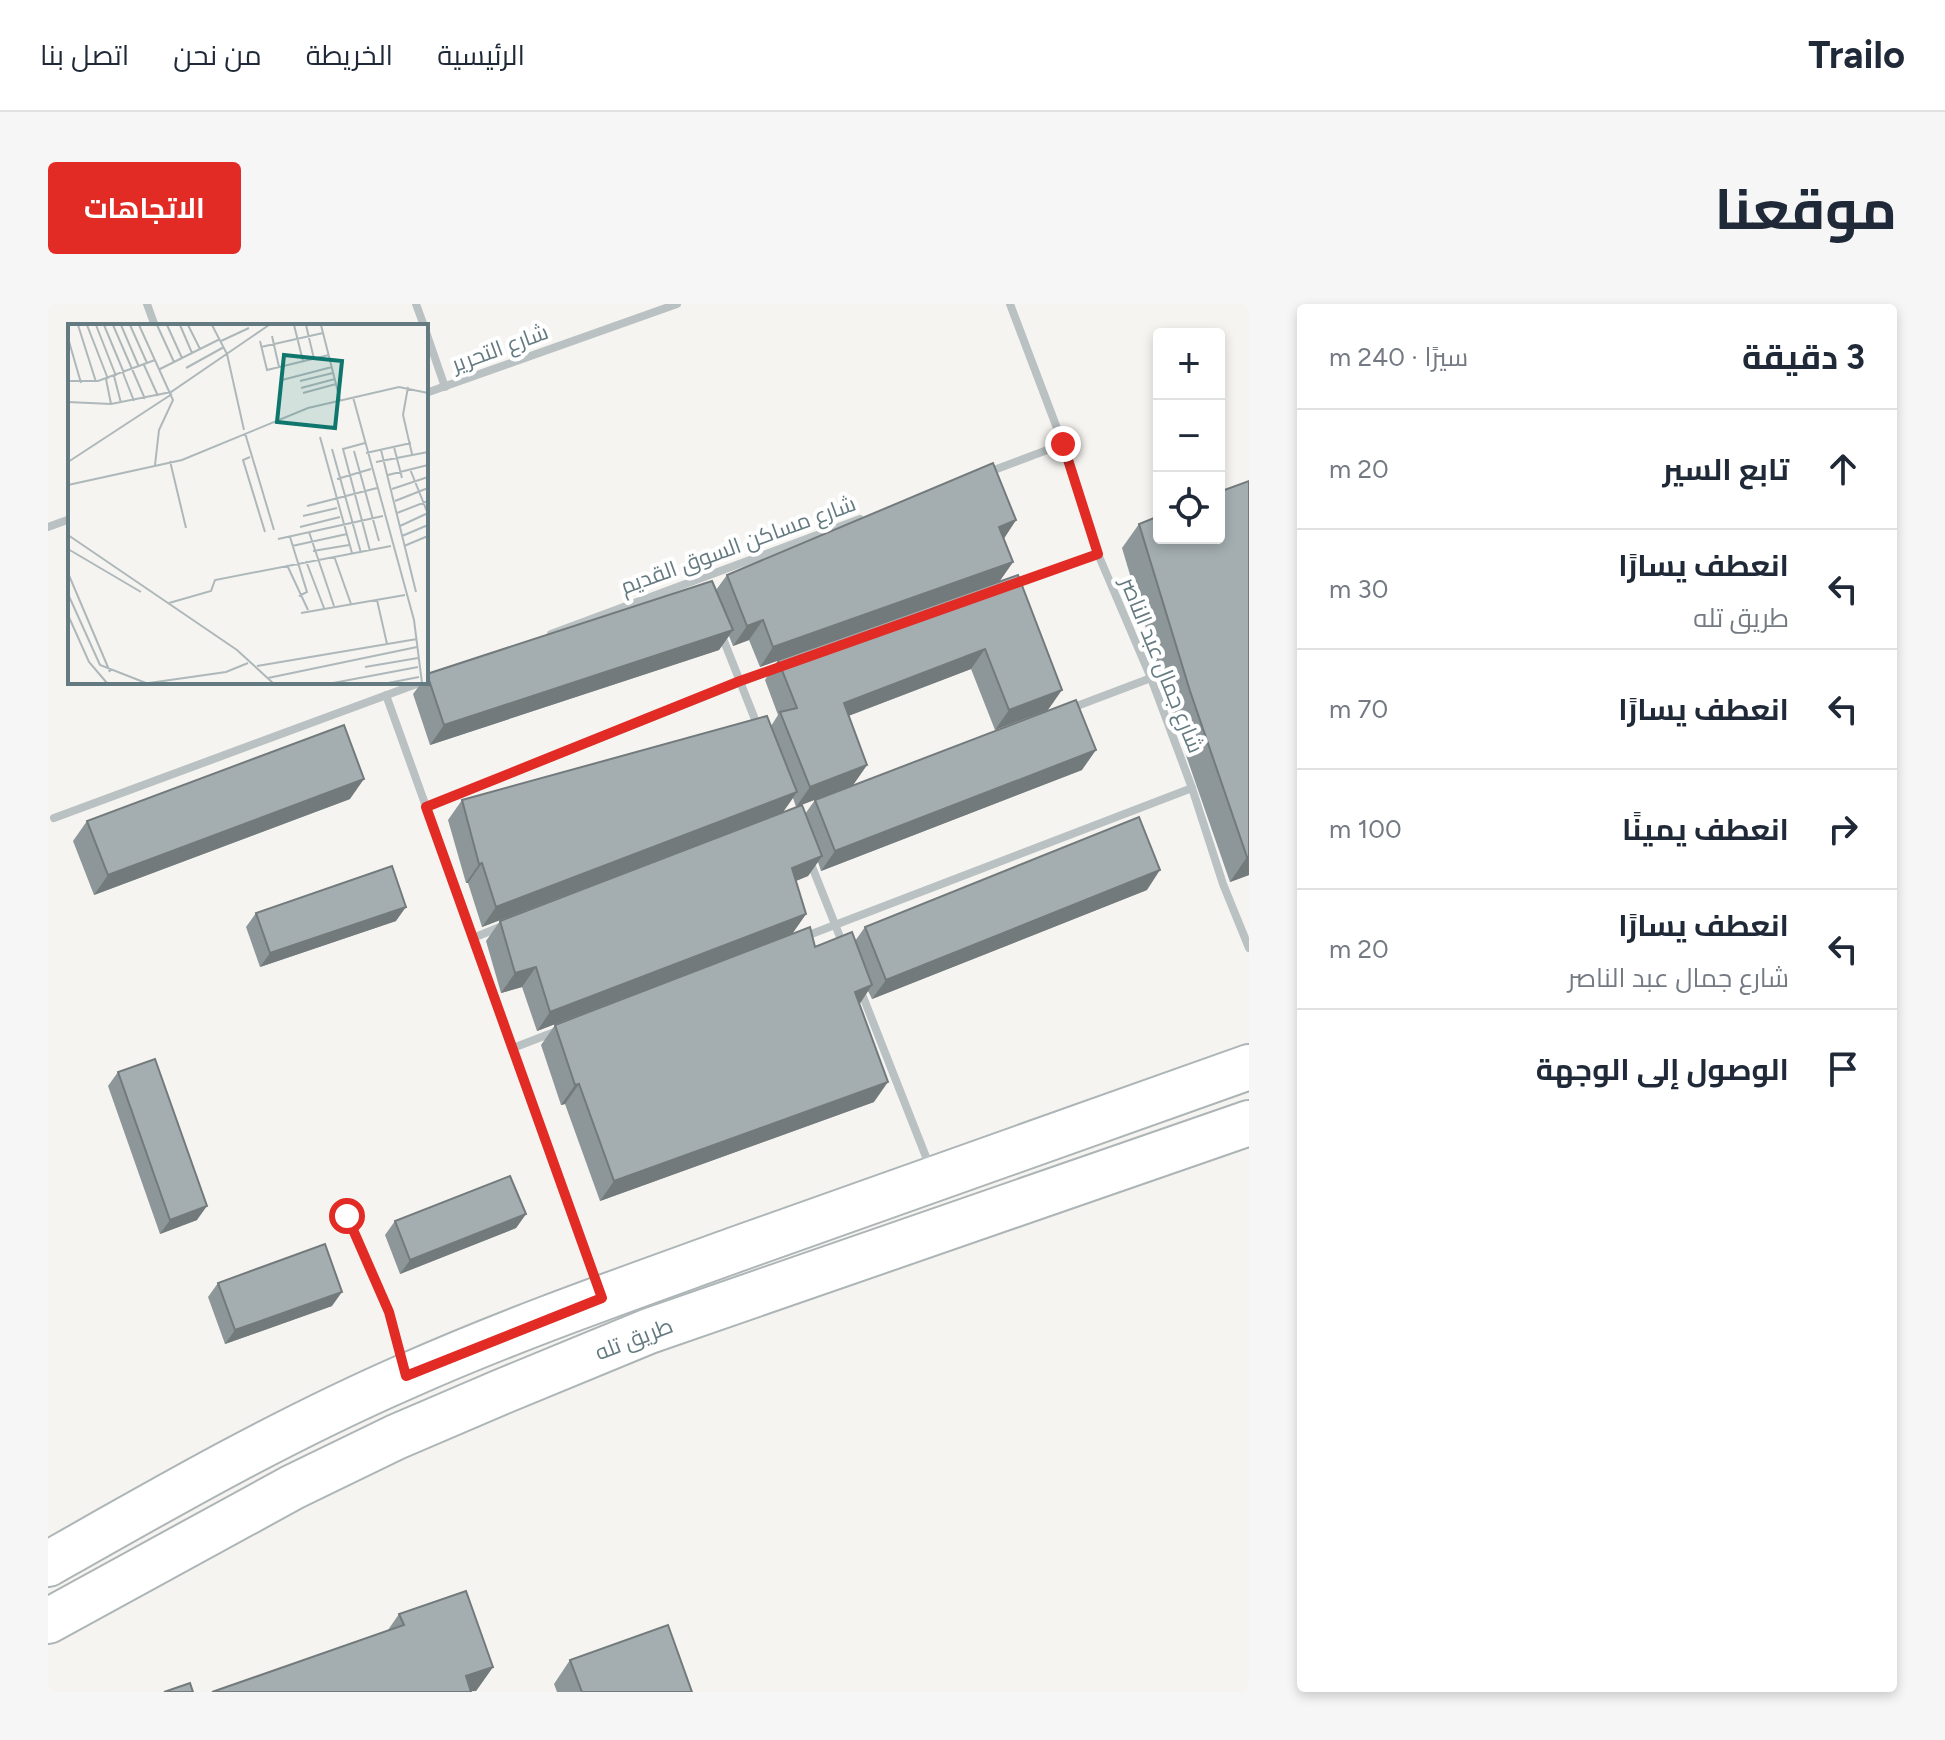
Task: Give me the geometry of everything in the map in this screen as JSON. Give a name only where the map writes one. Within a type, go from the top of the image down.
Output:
[{"type":"main road","points":[[48,1564],[227,1462],[406,1376],[602,1298],[1249,1067]]},
{"type":"main road","name":"طريق تله","points":[[48,1621],[293,1487],[396,1437],[501,1392],[649,1331],[1249,1123]]},
{"type":"street","points":[[147,304],[154,324]]},
{"type":"street","points":[[416,304],[423,324]]},
{"type":"street","name":"شارع التحرير","points":[[428,392],[675,304]]},
{"type":"street","name":"شارع جمال عبد الناصر","points":[[1010,304],[1063,444],[1098,554],[1151,678],[1192,788],[1223,884],[1249,948]]},
{"type":"street","points":[[428,338],[445,387]]},
{"type":"street","points":[[976,477],[1063,444]]},
{"type":"street","name":"شارع مساكن السوق القديم","points":[[541,638],[874,514]]},
{"type":"street","points":[[48,527],[68,520]]},
{"type":"street","points":[[993,591],[1098,554]]},
{"type":"street","points":[[699,579],[705,594]]},
{"type":"street","points":[[717,623],[761,735]]},
{"type":"street","points":[[426,807],[785,665]]},
{"type":"street","points":[[1065,711],[1151,678]]},
{"type":"street","points":[[54,818],[416,684]]},
{"type":"street","points":[[386,695],[602,1298]]},
{"type":"street","points":[[791,942],[1192,788]]},
{"type":"street","points":[[803,843],[846,954]]},
{"type":"street","points":[[473,938],[517,921]]},
{"type":"street","points":[[858,984],[934,1177]]},
{"type":"street","points":[[513,1048],[572,1026]]},
{"type":"lane","points":[[347,1216],[389,1312],[406,1376]]},
{"type":"building","points":[[993,463],[1016,520],[999,527],[1013,562],[773,647],[763,620],[747,626],[727,575]]},
{"type":"building","points":[[1249,481],[1249,857],[1190,691],[1139,524],[1153,518],[1153,544],[1225,544],[1225,490]]},
{"type":"building","points":[[1018,575],[1062,690],[1009,710],[985,649],[844,703],[867,765],[810,787],[780,712],[797,708],[778,660]]},
{"type":"building","points":[[712,581],[733,630],[444,725],[428,674]]},
{"type":"building","points":[[1076,700],[1096,750],[835,851],[815,800]]},
{"type":"building","points":[[767,716],[797,792],[496,907],[482,863],[479,864],[462,800]]},
{"type":"building","points":[[344,725],[364,779],[108,875],[87,821]]},
{"type":"building","points":[[802,805],[822,856],[792,868],[806,914],[550,1012],[536,967],[515,973],[500,921]]},
{"type":"building","points":[[1139,817],[1160,870],[886,980],[865,927]]},
{"type":"building","points":[[392,866],[406,907],[270,953],[256,913]]},
{"type":"building","points":[[810,927],[815,947],[852,932],[872,985],[855,992],[888,1082],[614,1181],[579,1084],[575,1085],[555,1025]]},
{"type":"building","points":[[155,1059],[207,1206],[170,1220],[118,1072]]},
{"type":"building","points":[[510,1176],[526,1214],[410,1260],[395,1221]]},
{"type":"building","points":[[325,1244],[342,1292],[235,1330],[218,1283]]},
{"type":"building","points":[[466,1591],[493,1667],[466,1676],[471,1692],[212,1692],[404,1625],[399,1614]]},
{"type":"building","points":[[668,1625],[692,1692],[582,1692],[570,1660]]},
{"type":"building","points":[[190,1683],[193,1692],[164,1692]]},
{"type":"route","points":[[347,1216],[389,1312],[406,1376],[602,1298],[426,807],[740,681],[1098,554],[1063,444]]}]
